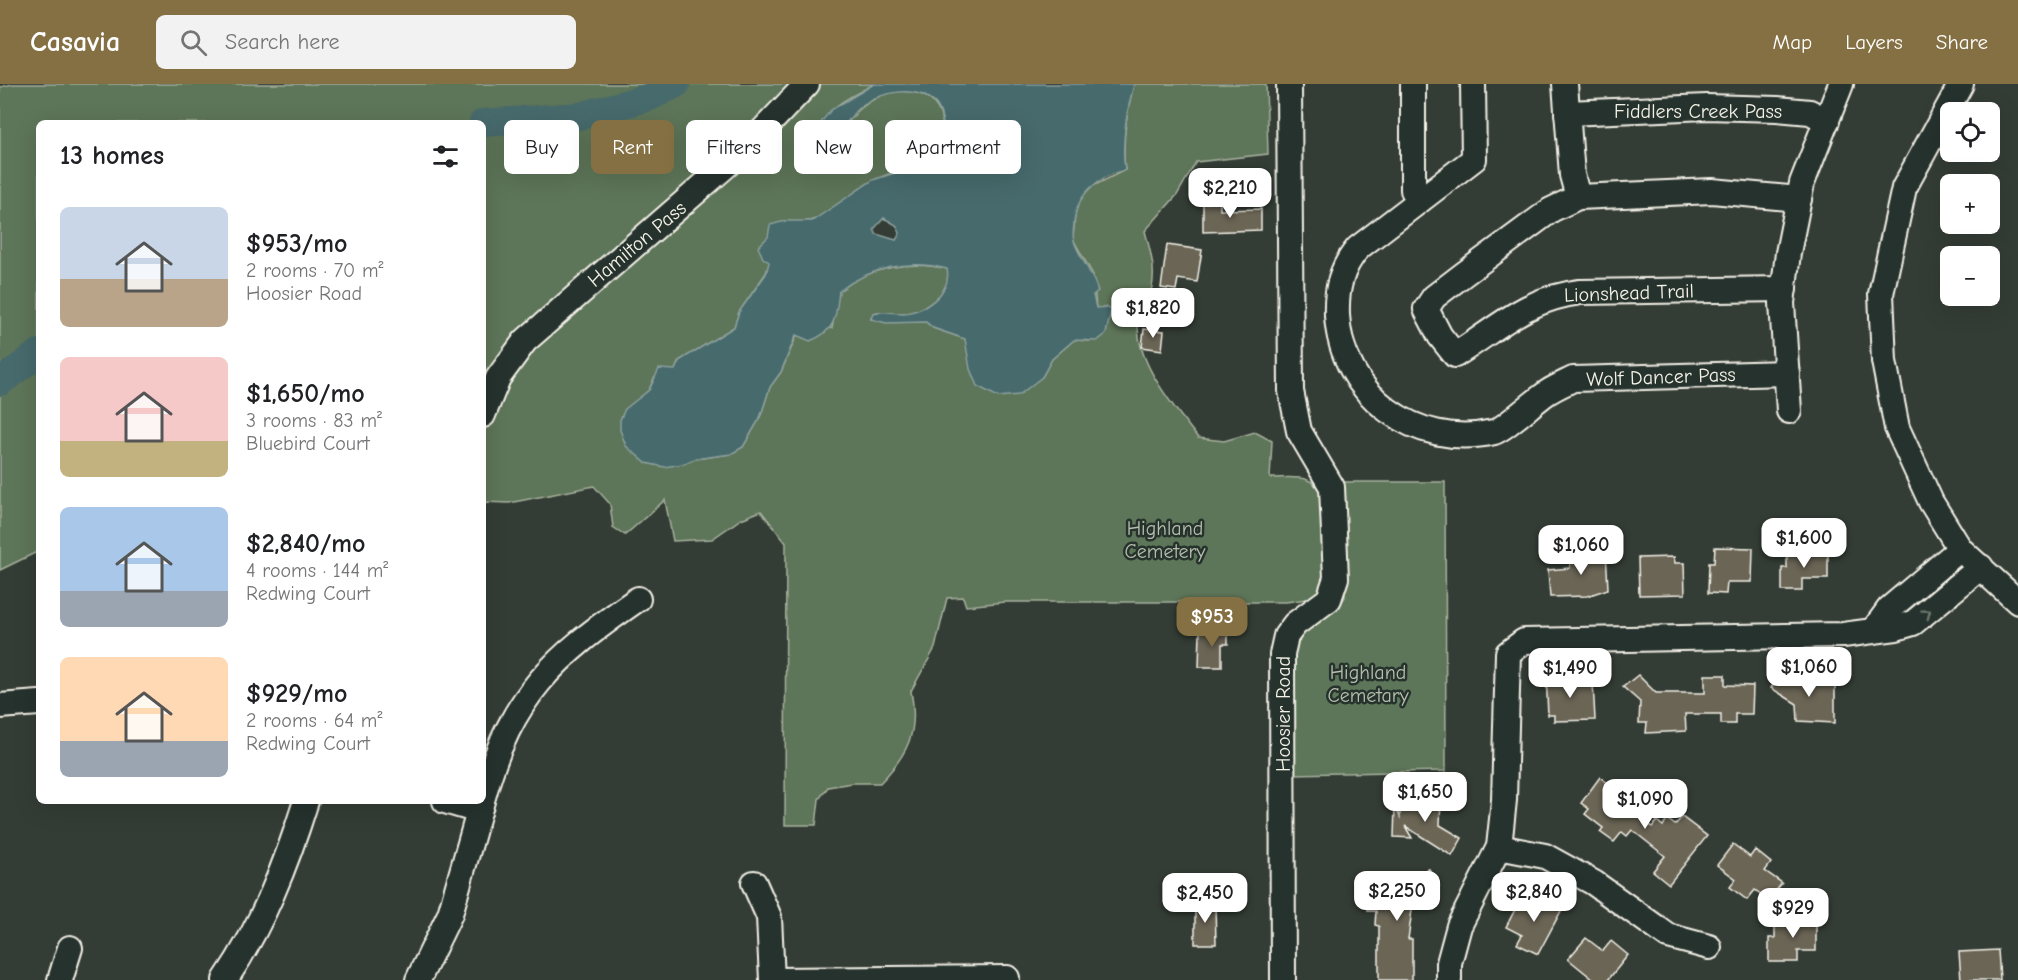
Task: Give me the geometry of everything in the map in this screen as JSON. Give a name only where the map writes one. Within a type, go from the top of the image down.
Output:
[{"type":"street","name":"Hamilton Pass","points":[[486,408],[498,378],[525,341],[744,150],[807,84]]},
{"type":"street","name":"Hoosier Road","points":[[1283,980],[1282,654],[1286,636],[1296,624],[1329,599],[1336,578],[1332,488],[1299,431],[1291,390],[1289,84]]},
{"type":"street","points":[[1413,84],[1413,190],[1420,200]]},
{"type":"street","name":"Wolf Dancer Pass","points":[[1473,84],[1474,159],[1358,248],[1347,262],[1339,282],[1337,312],[1339,338],[1355,376],[1369,396],[1386,411],[1413,426],[1451,434],[1497,432],[1550,390],[1573,379],[1787,373]]},
{"type":"street","points":[[1565,84],[1572,176],[1578,197],[1712,191],[1799,199]]},
{"type":"street","points":[[1789,411],[1782,303],[1784,289],[1802,183],[1841,84]]},
{"type":"street","points":[[1961,84],[1904,188],[1881,294],[1884,361],[1897,428],[1931,502],[1960,549],[2018,602]]},
{"type":"street","name":"Fiddlers Creek Pass","points":[[1567,113],[1707,107],[1777,109],[1810,112],[1827,121]]},
{"type":"street","name":"Lionshead Trail","points":[[1578,197],[1551,210],[1434,297],[1426,309],[1440,336],[1455,355],[1518,312],[1554,295],[1580,292],[1784,289]]},
{"type":"street","points":[[1873,631],[1889,609],[1960,549]]},
{"type":"street","points":[[1449,980],[1449,963],[1459,926],[1499,847],[1504,800],[1508,653],[1524,641],[1843,634],[1873,631],[1913,623],[1981,567]]},
{"type":"street","points":[[486,787],[500,743],[522,702],[567,650],[638,599]]},
{"type":"street","points":[[0,706],[36,703]]},
{"type":"street","points":[[225,980],[255,933],[272,898],[305,804]]},
{"type":"street","points":[[418,980],[450,914],[481,804]]},
{"type":"street","points":[[1499,847],[1545,856],[1594,883],[1668,936],[1709,947]]},
{"type":"street","points":[[754,883],[769,917],[772,980],[1007,978]]},
{"type":"street","points":[[60,980],[70,948]]},
{"type":"green space","name":"Highland Cemetery","points":[[13,84],[874,84],[847,98],[826,120],[794,120],[794,174],[873,174],[873,120],[850,120],[868,102],[886,94],[906,92],[925,96],[933,102],[941,120],[885,120],[885,174],[889,174],[866,184],[837,206],[813,220],[785,221],[766,273],[739,312],[734,327],[679,361],[675,370],[654,378],[649,390],[638,400],[683,464],[695,459],[730,454],[743,447],[760,418],[770,387],[781,372],[797,335],[832,328],[839,291],[877,271],[905,266],[934,266],[948,269],[948,278],[941,293],[927,305],[910,312],[873,313],[871,319],[926,322],[933,328],[965,339],[1042,377],[1052,359],[1074,340],[1089,341],[1096,308],[1093,275],[1073,239],[1075,215],[1078,201],[1085,190],[1125,170],[1126,127],[1134,84],[1266,84],[1268,154],[1196,162],[1177,195],[1145,231],[1152,261],[1153,284],[1140,311],[1138,327],[1140,344],[1155,379],[1198,438],[1224,441],[1255,432],[1272,441],[1270,478],[1301,478],[1308,480],[1318,488],[1321,496],[1325,581],[1314,598],[1286,602],[1005,602],[966,606],[963,597],[947,598],[935,648],[911,691],[912,730],[904,752],[880,783],[852,783],[828,787],[819,799],[816,825],[785,825],[786,543],[761,511],[741,519],[712,539],[673,541],[665,500],[625,535],[613,527],[610,504],[594,486],[509,503],[486,502],[486,120],[36,120],[36,552],[0,570],[0,87]]},
{"type":"green space","name":"Highland Cemetary","points":[[1343,482],[1445,482],[1446,771],[1291,774],[1293,639],[1337,609],[1345,597]]},
{"type":"water","points":[[874,84],[1134,84],[1125,127],[1125,170],[1106,177],[1090,188],[1079,204],[1074,223],[1074,241],[1098,291],[1093,295],[1096,308],[1106,307],[1111,310],[1106,334],[1097,341],[1074,340],[1052,359],[1042,377],[1019,395],[998,397],[977,386],[970,369],[965,339],[933,328],[926,322],[886,323],[871,319],[873,313],[909,312],[927,306],[945,286],[947,269],[919,265],[891,267],[864,276],[839,291],[833,322],[825,333],[810,341],[796,335],[781,372],[770,387],[760,418],[743,447],[731,454],[695,459],[683,464],[664,467],[646,463],[626,446],[620,430],[620,420],[625,409],[649,390],[659,369],[675,370],[679,361],[734,327],[739,312],[766,274],[769,262],[763,258],[758,247],[768,237],[770,225],[785,221],[812,221],[873,180],[892,174],[1021,174],[1021,120],[942,120],[935,103],[927,97],[918,93],[898,92],[869,101],[856,110],[849,120],[823,120],[831,110]],"holes":[[[884,218],[896,225],[900,233],[896,240],[876,234],[874,229]]]},
{"type":"building","points":[[1220,202],[1220,210],[1261,209],[1261,230],[1203,232],[1203,203]]},
{"type":"building","points":[[1167,245],[1202,250],[1197,282],[1178,279],[1176,290],[1161,288]]},
{"type":"building","points":[[1144,329],[1164,331],[1162,350],[1142,347]]},
{"type":"building","points":[[1715,547],[1753,548],[1752,582],[1727,582],[1726,594],[1708,593],[1709,563],[1714,563]]},
{"type":"building","points":[[1606,550],[1608,589],[1587,596],[1550,597],[1548,570],[1570,568],[1570,556],[1578,556],[1580,551]]},
{"type":"building","points":[[1828,551],[1828,579],[1802,579],[1802,591],[1782,591],[1782,568],[1787,568],[1787,552]]},
{"type":"building","points":[[1674,557],[1675,563],[1684,563],[1685,594],[1639,595],[1638,558]]},
{"type":"building","points":[[1200,631],[1228,631],[1228,644],[1222,644],[1222,667],[1199,667]]},
{"type":"building","points":[[1568,673],[1569,683],[1593,682],[1595,720],[1554,721],[1554,715],[1548,715],[1546,674]]},
{"type":"building","points":[[1780,674],[1801,681],[1835,683],[1835,723],[1798,721],[1797,704],[1771,688]]},
{"type":"building","points":[[1638,675],[1656,693],[1705,693],[1705,675],[1725,675],[1725,685],[1753,686],[1752,714],[1735,714],[1735,724],[1721,724],[1721,714],[1685,714],[1686,731],[1646,733],[1647,723],[1639,723],[1640,702],[1623,687]]},
{"type":"building","points":[[1600,777],[1610,785],[1604,791],[1652,827],[1657,821],[1663,826],[1667,819],[1675,825],[1682,817],[1707,836],[1669,884],[1653,871],[1665,856],[1632,830],[1627,836],[1622,832],[1614,842],[1600,832],[1603,828],[1585,814],[1589,809],[1581,803]]},
{"type":"building","points":[[1441,798],[1440,825],[1462,838],[1452,856],[1405,826],[1412,838],[1394,837],[1395,807],[1400,817],[1401,799]]},
{"type":"building","points":[[1733,844],[1750,857],[1755,850],[1771,863],[1765,871],[1782,883],[1769,900],[1755,890],[1747,900],[1730,887],[1736,879],[1717,865]]},
{"type":"building","points":[[1429,869],[1439,886],[1414,896],[1408,939],[1412,939],[1412,980],[1379,980],[1379,926],[1375,925],[1376,911],[1368,911],[1368,891],[1376,893],[1376,877],[1399,881]]},
{"type":"building","points":[[1538,897],[1562,909],[1538,954],[1517,944],[1522,935],[1506,927],[1521,898],[1534,905]]},
{"type":"building","points":[[1195,904],[1215,904],[1216,944],[1195,944]]},
{"type":"building","points":[[1787,914],[1816,915],[1816,951],[1798,951],[1798,962],[1769,962],[1769,938],[1775,938],[1775,924],[1799,924]]},
{"type":"building","points":[[1586,938],[1603,951],[1611,941],[1628,955],[1608,980],[1594,980],[1568,959]]},
{"type":"building","points":[[1998,950],[2000,980],[1961,980],[1959,952]]},
{"type":"waterway","points":[[486,123],[580,116],[650,97],[676,84]]},
{"type":"waterway","points":[[0,382],[36,355]]}]
